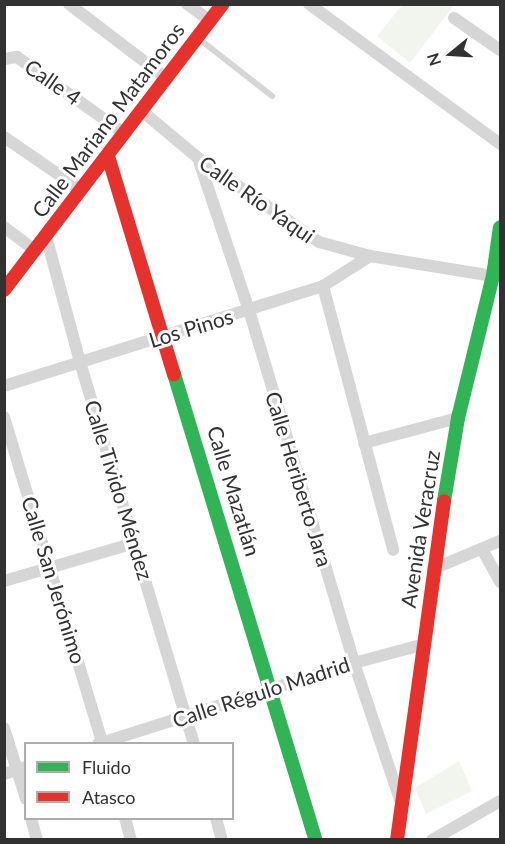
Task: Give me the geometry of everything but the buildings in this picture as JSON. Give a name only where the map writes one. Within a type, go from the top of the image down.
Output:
[{"type":"street","points":[[69,4],[166,78]]},
{"type":"street","points":[[187,4],[210,21]]},
{"type":"street","name":"Calle Mariano Matamoros","points":[[4,290],[223,4]]},
{"type":"street","points":[[309,4],[501,144]]},
{"type":"street","points":[[454,18],[501,50]]},
{"type":"street","name":"Calle 4","points":[[6,58],[17,57],[125,134]]},
{"type":"street","name":"Calle Río Yaqui","points":[[142,111],[198,158],[319,242],[370,256],[493,276]]},
{"type":"street","points":[[4,137],[81,190]]},
{"type":"street","name":"Calle Mazatlán","points":[[108,156],[316,840]]},
{"type":"street","name":"Calle Heriberto Jara","points":[[198,158],[249,310],[354,663],[400,801]]},
{"type":"street","points":[[4,227],[35,250]]},
{"type":"street","name":"Avenida Veracruz","points":[[397,840],[400,801],[425,644],[433,569],[458,418],[493,276],[501,227]]},
{"type":"street","name":"Calle Tivido Méndez","points":[[46,236],[80,362],[193,742]]},
{"type":"street","name":"Los Pinos","points":[[4,386],[323,286],[370,256]]},
{"type":"street","points":[[323,286],[393,550]]},
{"type":"street","name":"Calle San Jerónimo","points":[[4,417],[101,742]]},
{"type":"street","points":[[364,443],[458,418]]},
{"type":"street","points":[[433,569],[501,542]]},
{"type":"street","points":[[4,581],[135,543]]},
{"type":"street","points":[[482,549],[501,582]]},
{"type":"street","name":"Calle Régulo Madrid","points":[[104,742],[354,663],[425,644]]},
{"type":"street","points":[[4,728],[24,793]]},
{"type":"street","points":[[440,837],[501,801]]},
{"type":"street","points":[[31,820],[37,840]]},
{"type":"street","points":[[125,820],[131,840]]},
{"type":"street","points":[[216,820],[222,840]]},
{"type":"lane","points":[[197,38],[272,96]]},
{"type":"shaded area","points":[[403,4],[454,5],[410,63],[377,36]]},
{"type":"shaded area","points":[[459,761],[472,791],[426,814],[415,788]]},
{"type":"traffic: fast","points":[[444,501],[458,418],[493,276],[500,227]]},
{"type":"traffic: fast","points":[[174,374],[316,840]]},
{"type":"traffic: jam","points":[[4,290],[223,4]]},
{"type":"traffic: jam","points":[[108,156],[174,374]]},
{"type":"traffic: jam","points":[[397,840],[444,501]]}]
